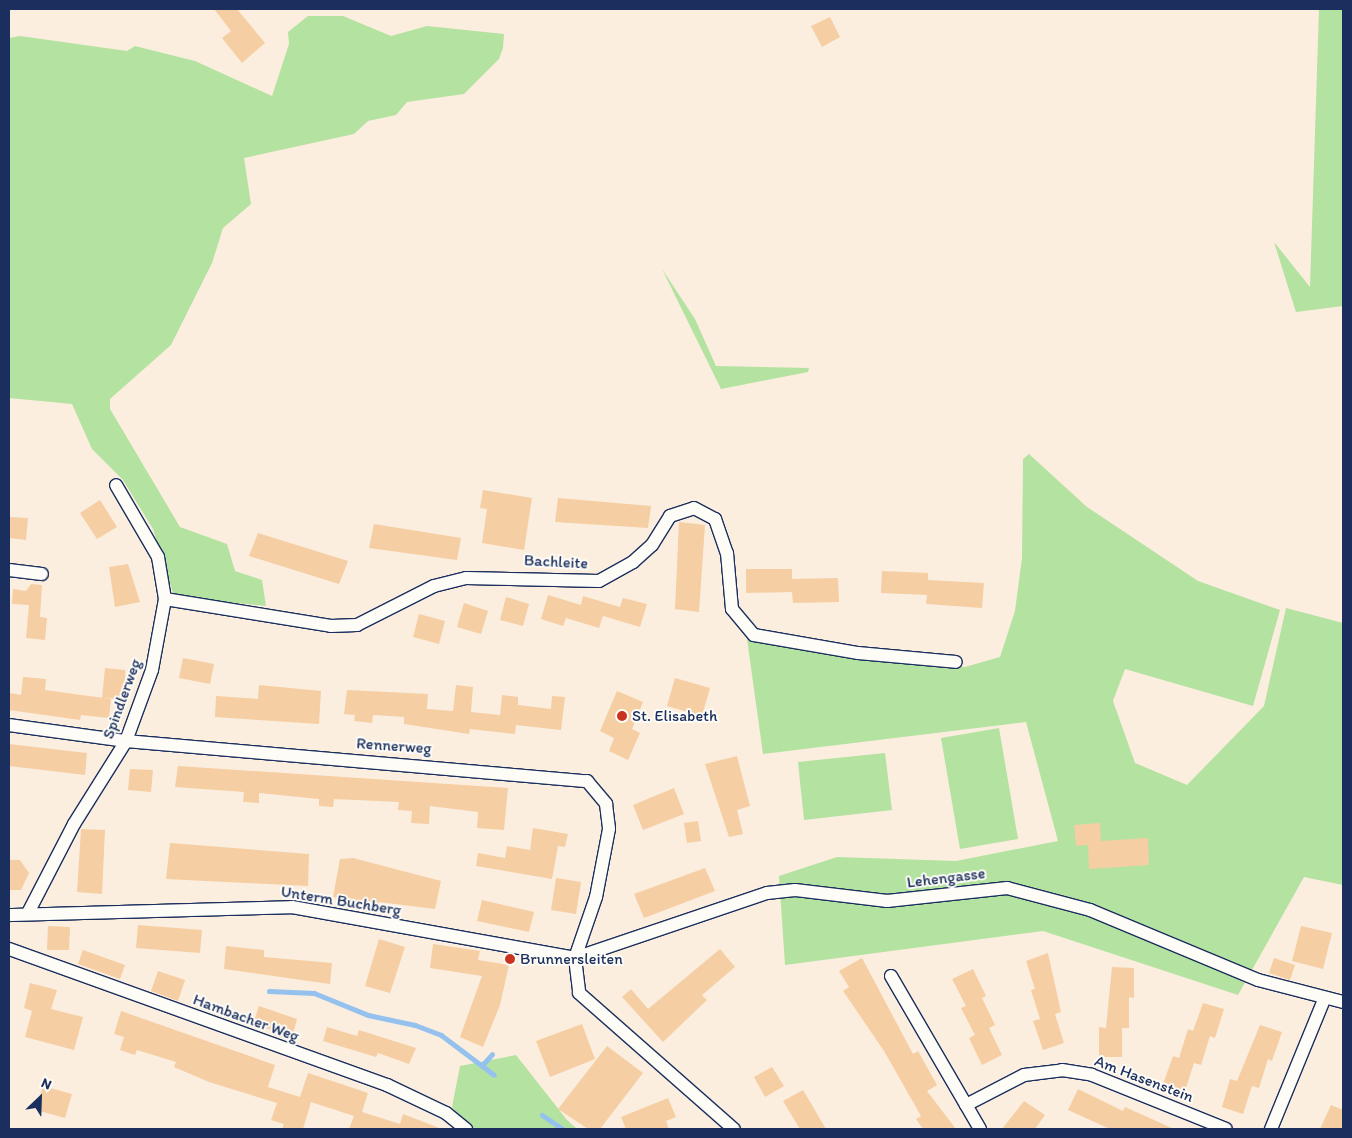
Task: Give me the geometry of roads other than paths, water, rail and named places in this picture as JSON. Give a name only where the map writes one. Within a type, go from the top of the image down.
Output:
[{"type":"street","name":"Spindlerweg","points":[[28,913],[74,824],[126,741],[152,670],[164,599],[152,540],[116,485]]},
{"type":"street","name":"Bachleite","points":[[164,599],[331,626],[357,625],[434,586],[466,578],[599,581],[639,557],[670,516],[680,509],[694,508],[715,519],[726,553],[732,609],[754,635],[858,653],[956,662]]},
{"type":"street","points":[[9,570],[42,574]]},
{"type":"street","name":"Rennerweg","points":[[9,725],[126,741],[587,780],[606,804],[609,829],[596,898],[575,958]]},
{"type":"street","name":"Lehengasse","points":[[575,958],[767,893],[795,890],[887,901],[1007,888],[1090,910],[1258,980],[1324,1000],[1343,1002]]},
{"type":"street","name":"Unterm Buchberg","points":[[9,914],[292,907],[575,958]]},
{"type":"street","name":"Hambacher Weg","points":[[9,950],[387,1085],[446,1113],[466,1129]]},
{"type":"street","points":[[575,958],[576,984],[593,1009],[734,1129]]},
{"type":"street","points":[[891,976],[980,1129]]},
{"type":"street","points":[[1271,1129],[1324,1000]]},
{"type":"street","name":"Am Hasenstein","points":[[966,1105],[1017,1078],[1062,1070],[1092,1075],[1226,1129]]},
{"type":"waterway","points":[[269,991],[314,993],[368,1015],[415,1025],[441,1035],[494,1075]]},
{"type":"waterway","points":[[484,1063],[492,1054]]},
{"type":"waterway","points":[[542,1115],[563,1129]]},
{"type":"place","name":"St. Elisabeth","points":[[622,716]]},
{"type":"place","name":"Brunnersleiten","points":[[510,959]]}]
